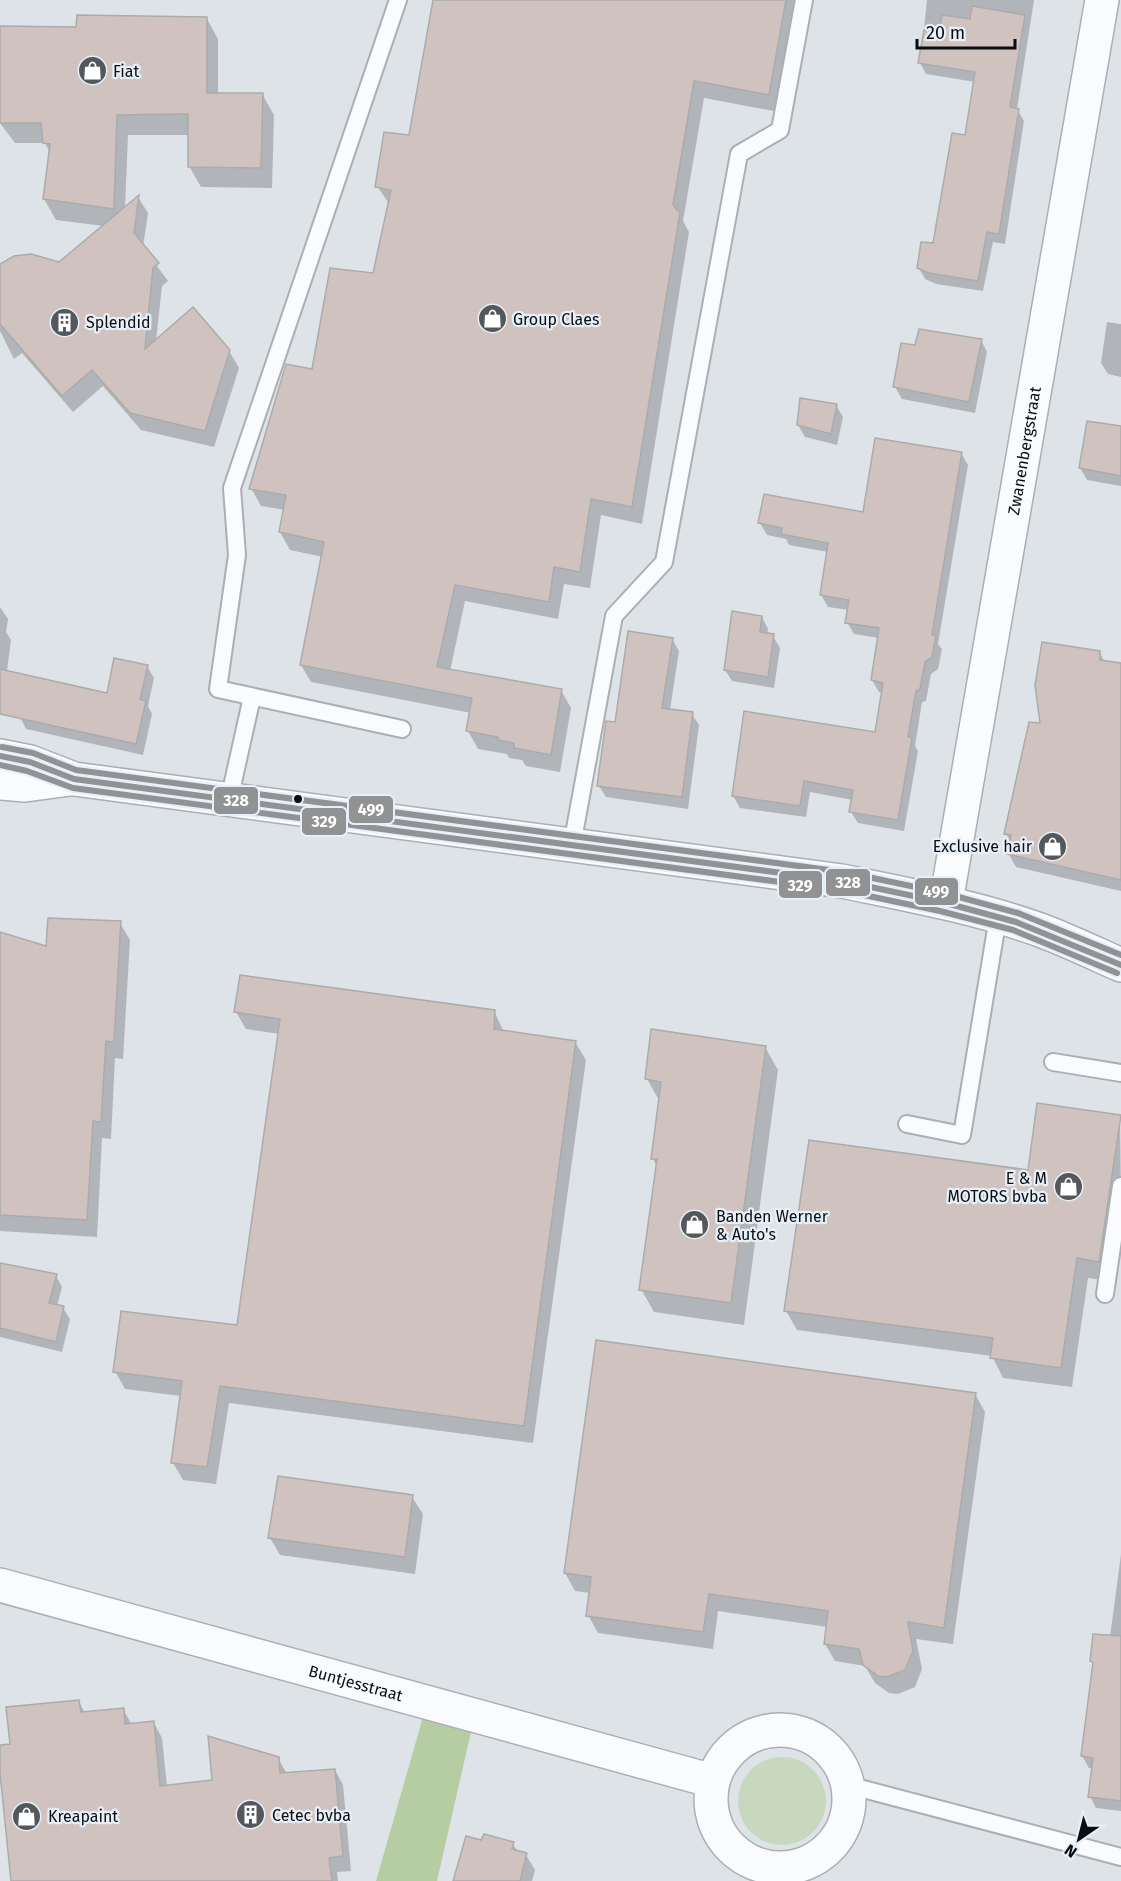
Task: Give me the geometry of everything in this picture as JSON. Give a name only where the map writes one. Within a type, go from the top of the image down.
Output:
[{"type":"street","name":"Zwanenbergstraat","points":[[946,902],[1102,0]]},
{"type":"street","points":[[0,756],[30,762],[74,779],[842,881],[946,902],[998,917],[1040,930],[1121,965]]},
{"type":"street","points":[[0,783],[25,785],[74,779]]},
{"type":"street","name":"Buntjesstraat","points":[[0,1585],[713,1780]]},
{"type":"street","points":[[782,1730],[805,1734],[825,1746],[840,1763],[848,1785],[849,1808],[843,1829],[830,1848],[811,1861],[789,1868],[766,1867],[745,1859],[728,1845],[716,1825],[711,1803],[713,1780],[723,1759],[739,1743],[760,1732],[782,1730]]},
{"type":"lane","points":[[399,0],[232,488],[237,555],[218,689],[402,729]]},
{"type":"lane","points":[[572,845],[614,616],[664,562],[738,154],[780,130],[804,0]]},
{"type":"lane","points":[[228,800],[252,697]]},
{"type":"lane","points":[[907,1124],[962,1135],[998,917]]},
{"type":"lane","points":[[1053,1062],[1121,1073]]},
{"type":"lane","points":[[1105,1294],[1121,1186]]},
{"type":"lane","points":[[848,1785],[1121,1857]]},
{"type":"green space","points":[[423,1717],[471,1732],[437,1881],[376,1881]]},
{"type":"green space","points":[[782,1757],[807,1764],[819,1776],[826,1801],[819,1826],[807,1838],[782,1845],[757,1838],[745,1826],[738,1801],[745,1776],[757,1764]]},
{"type":"building","name":"Group Claes","points":[[433,0],[786,0],[769,95],[694,81],[673,205],[680,213],[632,507],[591,499],[580,572],[554,567],[549,602],[455,585],[437,667],[562,689],[551,755],[514,748],[514,743],[498,740],[498,737],[466,731],[472,698],[300,665],[324,542],[279,532],[286,495],[249,489],[286,364],[312,369],[330,268],[373,273],[391,190],[375,187],[384,132],[409,135]]},
{"type":"building","points":[[972,6],[1025,15],[1010,107],[1019,109],[999,234],[987,232],[978,281],[929,273],[917,268],[921,242],[933,243],[952,133],[965,135],[975,72],[918,63],[924,30],[939,33],[942,15],[970,19]]},
{"type":"building","name":"Fiat","points":[[77,15],[207,17],[207,93],[263,93],[261,168],[188,167],[188,114],[117,115],[114,209],[43,199],[50,144],[43,143],[41,123],[0,123],[0,26],[76,27]]},
{"type":"building","name":"Splendid","points":[[139,195],[134,233],[159,263],[153,268],[145,349],[193,307],[230,350],[205,431],[130,413],[92,370],[62,396],[0,324],[0,264],[14,256],[31,254],[59,262]]},
{"type":"building","points":[[919,329],[982,339],[969,402],[893,387],[901,343],[915,345]]},
{"type":"building","points":[[800,398],[837,404],[831,434],[797,425]]},
{"type":"building","points":[[1087,421],[1121,426],[1121,476],[1079,468]]},
{"type":"building","points":[[875,438],[962,452],[932,635],[936,636],[932,657],[925,662],[920,689],[916,691],[908,737],[912,738],[898,820],[849,812],[853,790],[804,781],[800,806],[732,796],[744,711],[875,732],[883,683],[871,680],[879,628],[845,623],[849,600],[820,595],[828,543],[781,534],[782,528],[758,523],[764,494],[863,512]]},
{"type":"building","points":[[732,611],[762,616],[760,632],[774,634],[768,677],[724,670]]},
{"type":"building","points":[[628,631],[673,638],[662,708],[693,712],[682,797],[597,786],[606,721],[615,722]]},
{"type":"building","points":[[1042,642],[1100,651],[1100,660],[1121,663],[1121,880],[1007,854],[1011,835],[1004,834],[1029,722],[1040,723],[1035,685]]},
{"type":"building","points":[[114,658],[148,665],[140,699],[146,701],[136,744],[0,714],[0,669],[107,693]]},
{"type":"building","points":[[48,918],[121,921],[114,1042],[106,1041],[101,1122],[93,1121],[87,1220],[0,1215],[0,932],[46,946]]},
{"type":"building","points":[[240,975],[495,1010],[494,1029],[576,1041],[524,1426],[220,1386],[207,1467],[171,1463],[182,1381],[113,1372],[121,1311],[237,1325],[280,1019],[234,1012]]},
{"type":"building","name":"Banden Werner & Auto's","points":[[651,1029],[766,1046],[731,1303],[639,1290],[657,1159],[651,1159],[661,1082],[645,1079]]},
{"type":"building","points":[[1037,1103],[1121,1115],[1099,1262],[1077,1258],[1061,1368],[990,1358],[993,1338],[784,1311],[809,1140],[1028,1170]]},
{"type":"building","points":[[0,1263],[57,1274],[49,1303],[64,1306],[56,1342],[0,1328]]},
{"type":"building","points":[[596,1340],[976,1393],[944,1628],[908,1622],[913,1651],[905,1670],[887,1677],[878,1676],[863,1665],[859,1649],[824,1644],[828,1611],[709,1594],[703,1632],[586,1616],[591,1577],[564,1573]]},
{"type":"building","points":[[278,1476],[413,1495],[405,1557],[268,1538]]},
{"type":"building","points":[[1093,1634],[1121,1636],[1121,1801],[1088,1797],[1093,1758],[1081,1756],[1093,1662],[1090,1661]]},
{"type":"building","points":[[79,1700],[81,1712],[124,1708],[125,1724],[154,1721],[160,1786],[212,1780],[208,1736],[279,1757],[280,1773],[335,1769],[343,1856],[329,1858],[332,1881],[11,1881],[0,1773],[0,1745],[10,1744],[6,1707]]},
{"type":"building","points":[[484,1834],[514,1842],[512,1849],[527,1853],[520,1881],[453,1881],[466,1836],[481,1840]]},
{"type":"transit line","name":"499","points":[[2,747],[33,753],[76,770],[844,872],[944,893],[1018,913],[1121,955]]},
{"type":"transit line","name":"328","points":[[0,756],[30,762],[74,779],[842,881],[942,902],[1016,922],[1121,965]]},
{"type":"transit line","name":"329","points":[[0,765],[27,771],[73,788],[840,890],[940,911],[1013,930],[1117,973]]},
{"type":"place","name":"Fiat","points":[[92,71]]},
{"type":"place","name":"Group Claes","points":[[492,319]]},
{"type":"place","name":"Splendid","points":[[65,322]]},
{"type":"place","name":"Exclusive hair","points":[[1053,846]]},
{"type":"place","name":"E & M MOTORS bvba","points":[[1068,1187]]},
{"type":"place","name":"Banden Werner & Auto's","points":[[695,1225]]},
{"type":"place","name":"Cetec bvba","points":[[251,1815]]},
{"type":"place","name":"Kreapaint","points":[[27,1816]]}]
